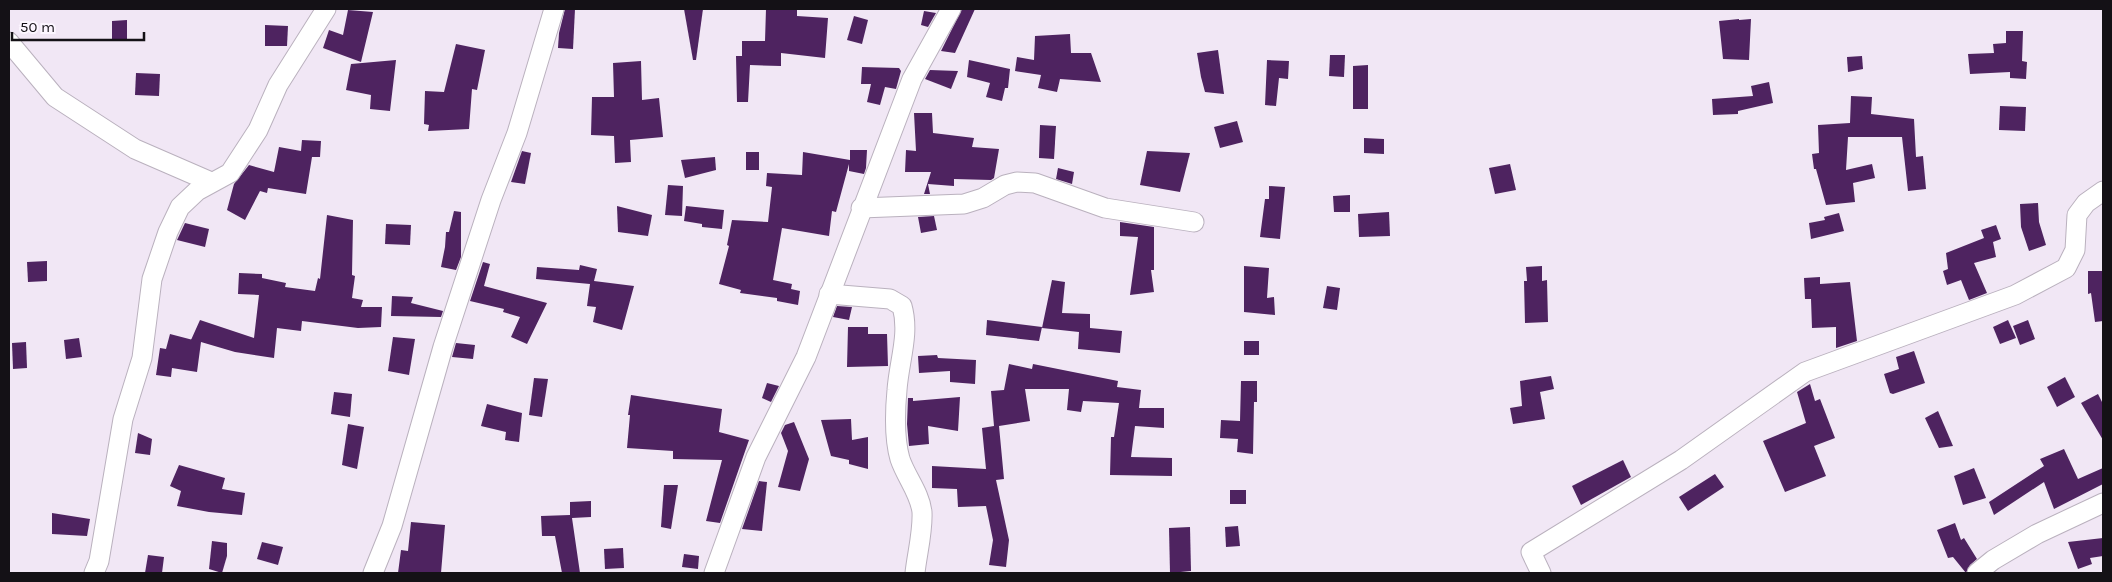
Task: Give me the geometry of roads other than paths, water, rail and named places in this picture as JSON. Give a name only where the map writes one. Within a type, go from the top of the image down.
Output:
[{"type":"street","points":[[94,573],[100,553],[123,419],[142,358],[152,279],[168,232],[180,207],[197,191],[230,173],[258,130],[278,85],[326,9]]},
{"type":"street","points":[[373,573],[392,526],[443,347],[491,200],[516,133],[554,9]]},
{"type":"street","points":[[714,573],[756,457],[806,357],[861,208],[912,79],[951,9]]},
{"type":"street","points":[[9,42],[55,97],[135,149],[212,182]]},
{"type":"street","points":[[861,208],[964,204],[983,198],[1005,185],[1017,182],[1035,184],[1105,208],[1194,222]]},
{"type":"street","points":[[1541,573],[1531,552],[1682,460],[1805,372],[2015,295],[2066,268],[2075,250],[2077,215],[2086,203],[2103,191]]},
{"type":"street","points":[[829,294],[890,300],[902,306],[906,320],[903,357],[897,389],[896,434],[900,458],[915,490],[922,512],[915,573]]},
{"type":"street","points":[[1977,573],[1993,560],[2037,534],[2103,503]]}]
